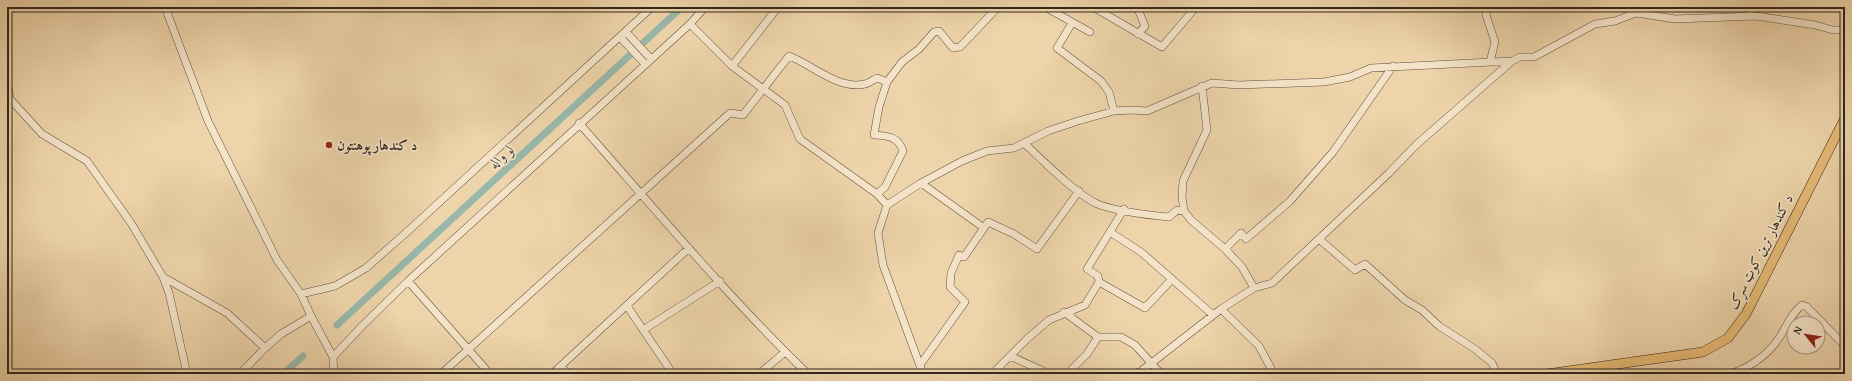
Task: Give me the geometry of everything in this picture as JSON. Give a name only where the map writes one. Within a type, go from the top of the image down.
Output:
[{"type":"main road","name":"د کندهار ترين کوټ سړک","points":[[1547,374],[1591,370],[1703,352],[1728,338],[1746,314],[1845,118]]},
{"type":"street","points":[[165,7],[208,121],[277,260],[301,294],[311,316],[334,357],[334,374]]},
{"type":"street","points":[[301,294],[335,286],[366,268],[652,7]]},
{"type":"street","points":[[334,357],[362,326],[408,281],[579,123],[690,24],[705,7]]},
{"type":"street","points":[[732,66],[778,7]]},
{"type":"street","points":[[877,194],[885,187],[902,151],[900,143],[892,136],[874,135],[879,106],[886,82],[902,62],[919,49],[934,32],[939,32],[953,48],[960,47],[998,7]]},
{"type":"street","points":[[1045,7],[1090,32]]},
{"type":"street","points":[[1093,7],[1162,47],[1196,7]]},
{"type":"street","points":[[1137,7],[1145,26],[1138,34]]},
{"type":"street","points":[[1488,7],[1486,15],[1495,42],[1490,62]]},
{"type":"street","points":[[1749,16],[1751,7]]},
{"type":"street","points":[[1131,374],[1140,372],[1221,309],[1254,288],[1272,283],[1389,173],[1416,145],[1512,61],[1520,57],[1534,57],[1595,24],[1615,21],[1636,13],[1675,19],[1749,16],[1815,24],[1833,30],[1845,30]]},
{"type":"street","points":[[1072,22],[1057,48],[1101,81],[1109,92],[1114,111]]},
{"type":"street","points":[[690,24],[732,66],[785,105],[800,139],[877,194],[886,205]]},
{"type":"street","points":[[623,34],[651,58]]},
{"type":"street","points":[[623,34],[645,64]]},
{"type":"street","points":[[441,374],[730,113],[743,115],[789,56],[806,62],[825,76],[845,83],[865,84],[876,78],[886,82]]},
{"type":"street","points":[[923,374],[883,266],[878,233],[886,205],[921,183],[962,161],[987,151],[1014,148],[1048,132],[1114,111],[1147,111],[1202,86],[1212,83],[1239,85],[1324,82],[1350,77],[1371,68],[1512,61]]},
{"type":"street","points":[[1225,249],[1241,233],[1246,239],[1290,201],[1333,152],[1393,66]]},
{"type":"street","points":[[7,81],[10,99],[42,134],[87,161],[131,223],[163,277],[169,294],[187,374]]},
{"type":"street","points":[[1181,210],[1183,181],[1207,130],[1202,86]]},
{"type":"street","points":[[579,123],[689,248],[785,352],[808,374]]},
{"type":"street","points":[[1024,143],[1079,191],[1099,204],[1169,217],[1181,210]]},
{"type":"street","points":[[921,183],[984,228]]},
{"type":"street","points":[[920,365],[966,302],[950,287],[951,273],[959,255],[964,257],[988,222],[1014,234],[1037,250],[1079,191]]},
{"type":"street","points":[[992,374],[1049,320],[1064,312],[1085,305],[1099,282],[1098,276],[1087,269],[1124,209]]},
{"type":"street","points":[[1181,210],[1225,249],[1242,267],[1254,288]]},
{"type":"street","points":[[1110,232],[1141,252],[1213,315]]},
{"type":"street","points":[[1318,239],[1355,270],[1364,264],[1405,300],[1422,310],[1439,326],[1492,363],[1497,374]]},
{"type":"street","points":[[552,374],[689,248]]},
{"type":"street","points":[[163,277],[227,313],[265,348]]},
{"type":"street","points":[[1099,282],[1145,308],[1172,279]]},
{"type":"street","points":[[408,281],[490,374]]},
{"type":"street","points":[[643,330],[720,281]]},
{"type":"street","points":[[1728,374],[1758,360],[1777,341],[1796,310],[1802,305],[1807,306],[1845,346]]},
{"type":"street","points":[[627,306],[673,374]]},
{"type":"street","points":[[1221,309],[1259,346],[1274,374]]},
{"type":"street","points":[[1064,312],[1098,337],[1121,337],[1134,345],[1152,363],[1160,374]]},
{"type":"street","points":[[240,374],[281,334],[311,316]]},
{"type":"street","points":[[1067,374],[1087,354],[1098,337]]},
{"type":"street","points":[[759,374],[785,352]]},
{"type":"street","points":[[1010,356],[1043,371],[1046,374]]},
{"type":"street","points":[[561,366],[568,374]]},
{"type":"waterway","name":"لو واله","points":[[337,325],[682,7]]},
{"type":"waterway","points":[[283,374],[303,356]]},
{"type":"place","name":"د کندهار پوهنتون","points":[[329,145]]}]
